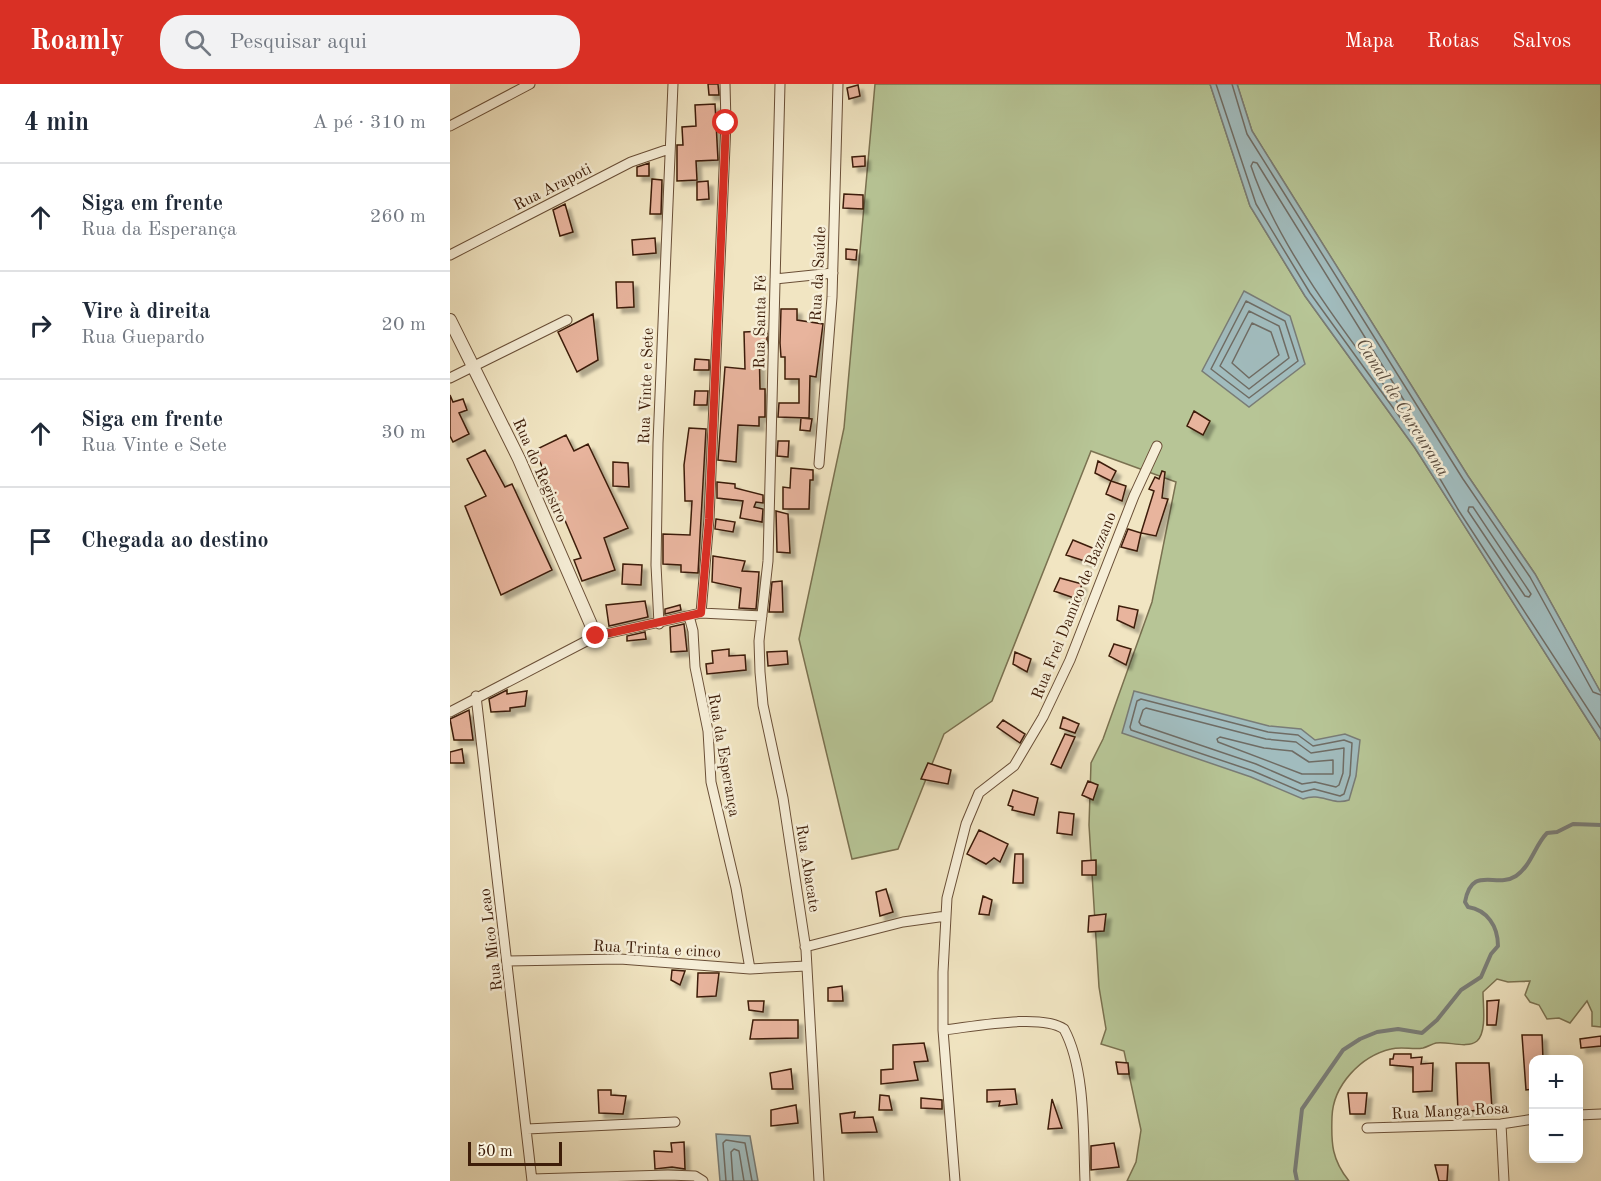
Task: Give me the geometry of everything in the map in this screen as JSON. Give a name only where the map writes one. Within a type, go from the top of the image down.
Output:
[{"type":"street","points":[[450,126],[530,84]]},
{"type":"street","name":"Rua Vinte e Sete","points":[[659,624],[658,443],[673,84]]},
{"type":"street","points":[[701,613],[710,496],[726,123],[725,84]]},
{"type":"street","name":"Rua Santa Fé","points":[[768,561],[780,84]]},
{"type":"street","name":"Rua da Saúde","points":[[819,464],[832,273],[838,84]]},
{"type":"street","name":"Rua Arapoti","points":[[450,255],[631,162],[669,149]]},
{"type":"street","points":[[775,279],[832,273]]},
{"type":"street","points":[[450,378],[567,320]]},
{"type":"street","name":"Rua do Registro","points":[[450,321],[519,459],[596,636]]},
{"type":"street","name":"Rua Frei Damico de Bazzano","points":[[955,1181],[943,1030],[946,916],[952,878],[974,800],[979,793],[1014,766],[1042,717],[1070,660],[1134,496],[1157,446]]},
{"type":"street","name":"Rua Abacate","points":[[768,561],[759,641],[763,705],[783,798],[805,947],[819,1181]]},
{"type":"street","points":[[450,712],[476,696],[596,636],[701,613],[762,616]]},
{"type":"street","name":"Rua da Esperança","points":[[689,616],[693,631],[695,667],[708,730],[711,782],[736,888],[750,969]]},
{"type":"street","name":"Rua Mico Leao","points":[[476,696],[532,1180]]},
{"type":"street","points":[[805,947],[903,922],[946,916]]},
{"type":"street","name":"Rua Trinta e cinco","points":[[507,961],[640,960],[750,969],[806,966]]},
{"type":"street","points":[[943,1030],[1027,1023],[1049,1023],[1064,1029],[1074,1053],[1081,1099],[1085,1181]]},
{"type":"street","points":[[1583,1115],[1601,1114]]},
{"type":"street","name":"Rua Manga Rosa","points":[[1367,1128],[1501,1124],[1529,1120]]},
{"type":"street","points":[[527,1129],[675,1122]]},
{"type":"street","points":[[1501,1124],[1504,1181]]},
{"type":"street","points":[[532,1180],[668,1175],[695,1176],[703,1181]]},
{"type":"green space","points":[[875,84],[1210,84],[1250,206],[1305,296],[1415,448],[1601,741],[1601,1027],[1592,1026],[1592,1012],[1587,1001],[1570,1023],[1559,1018],[1547,1019],[1539,1005],[1530,1002],[1525,995],[1530,981],[1508,982],[1497,979],[1483,992],[1483,1025],[1477,1041],[1463,1045],[1436,1043],[1425,1048],[1391,1049],[1359,1065],[1343,1083],[1334,1105],[1332,1135],[1336,1159],[1349,1181],[1127,1181],[1136,1162],[1141,1130],[1124,1051],[1101,1044],[1106,1029],[1099,987],[1089,825],[1091,763],[1103,739],[1152,602],[1176,482],[1091,451],[992,701],[944,734],[898,849],[852,859],[799,639],[844,428]]},
{"type":"green space","points":[[1237,84],[1601,84],[1601,693],[1535,574],[1468,476],[1252,131]]},
{"type":"water","name":"Canal de Curcurana","points":[[1210,84],[1237,84],[1252,131],[1468,476],[1535,574],[1601,693],[1601,741],[1415,448],[1305,296],[1250,206]]},
{"type":"water","points":[[1244,291],[1290,316],[1305,364],[1249,407],[1202,371]]},
{"type":"water","points":[[1134,691],[1269,726],[1301,729],[1315,740],[1345,734],[1360,740],[1356,776],[1349,800],[1337,801],[1315,797],[1303,799],[1251,777],[1122,733]]},
{"type":"water","points":[[716,1134],[750,1136],[758,1181],[720,1181]]},
{"type":"building","points":[[708,84],[718,84],[719,95],[709,95]]},
{"type":"building","points":[[858,85],[860,96],[849,99],[847,88]]},
{"type":"building","points":[[715,104],[718,160],[696,161],[697,180],[677,181],[677,145],[683,145],[682,127],[696,126],[695,105]]},
{"type":"building","points":[[865,156],[865,166],[853,167],[852,157]]},
{"type":"building","points":[[649,163],[649,176],[637,176],[637,167]]},
{"type":"building","points":[[652,179],[662,180],[661,214],[650,214]]},
{"type":"building","points":[[708,181],[709,199],[697,200],[697,182]]},
{"type":"building","points":[[844,194],[863,195],[863,209],[843,208]]},
{"type":"building","points":[[565,204],[573,232],[560,236],[553,210]]},
{"type":"building","points":[[655,238],[656,253],[633,255],[632,240]]},
{"type":"building","points":[[846,249],[857,250],[856,260],[846,259]]},
{"type":"building","points":[[616,282],[633,282],[634,307],[617,308]]},
{"type":"building","points":[[781,309],[797,309],[797,320],[823,324],[816,377],[810,376],[809,418],[778,417],[779,403],[799,403],[799,379],[785,379],[785,357],[781,357],[780,343]]},
{"type":"building","points":[[593,314],[598,360],[577,372],[558,332]]},
{"type":"building","points":[[767,331],[767,343],[759,343],[760,389],[765,389],[765,417],[759,417],[759,426],[738,425],[736,462],[718,460],[725,367],[745,369],[744,332]]},
{"type":"building","points":[[695,359],[709,360],[709,370],[694,370]]},
{"type":"building","points":[[695,391],[708,391],[707,405],[694,405]]},
{"type":"building","points":[[450,395],[453,402],[463,399],[467,410],[459,413],[469,434],[453,442],[450,436]]},
{"type":"building","points":[[1194,411],[1210,421],[1203,435],[1187,426]]},
{"type":"building","points":[[801,418],[812,419],[810,431],[800,430]]},
{"type":"building","points":[[689,428],[706,429],[698,573],[681,572],[681,565],[663,564],[663,534],[690,535],[692,501],[685,501],[684,465]]},
{"type":"building","points":[[566,435],[574,451],[588,444],[628,528],[604,538],[615,570],[582,581],[574,560],[581,558],[535,450]]},
{"type":"building","points":[[778,441],[789,441],[788,457],[777,456]]},
{"type":"building","points":[[485,450],[505,487],[512,484],[552,570],[501,595],[465,506],[486,496],[467,459]]},
{"type":"building","points":[[1098,461],[1116,471],[1111,481],[1095,473]]},
{"type":"building","points":[[613,462],[628,463],[629,487],[613,486]]},
{"type":"building","points":[[791,468],[813,470],[813,480],[810,480],[809,509],[783,509],[783,487],[790,488]]},
{"type":"building","points":[[1162,471],[1165,472],[1162,498],[1168,499],[1156,536],[1141,533],[1154,491],[1149,489],[1155,477],[1159,479]]},
{"type":"building","points":[[1111,481],[1126,486],[1122,501],[1106,494]]},
{"type":"building","points":[[717,482],[735,484],[735,488],[763,495],[763,503],[756,502],[754,507],[763,509],[762,522],[740,518],[743,501],[717,498]]},
{"type":"building","points":[[776,511],[788,514],[790,553],[777,552]]},
{"type":"building","points":[[716,519],[735,522],[733,532],[715,529]]},
{"type":"building","points":[[1128,529],[1141,533],[1137,551],[1121,547]]},
{"type":"building","points":[[1073,540],[1095,549],[1091,563],[1066,555]]},
{"type":"building","points":[[713,556],[745,561],[742,571],[759,572],[756,609],[739,608],[741,588],[712,582]]},
{"type":"building","points":[[623,564],[642,565],[641,585],[622,584]]},
{"type":"building","points":[[1060,578],[1082,584],[1077,599],[1054,591]]},
{"type":"building","points":[[782,581],[783,612],[769,612],[772,582]]},
{"type":"building","points":[[645,601],[648,617],[609,626],[606,605]]},
{"type":"building","points":[[680,605],[681,610],[665,614],[665,609]]},
{"type":"building","points":[[1119,606],[1138,610],[1134,628],[1117,620]]},
{"type":"building","points":[[684,624],[687,651],[671,652],[670,627]]},
{"type":"building","points":[[645,632],[646,639],[627,641],[627,636]]},
{"type":"building","points":[[1114,644],[1131,649],[1126,665],[1109,656]]},
{"type":"building","points":[[729,649],[729,656],[745,655],[746,670],[707,674],[706,664],[713,663],[712,651]]},
{"type":"building","points":[[787,651],[788,664],[768,666],[767,652]]},
{"type":"building","points":[[1015,652],[1031,659],[1027,672],[1013,664]]},
{"type":"building","points":[[507,690],[507,694],[527,691],[525,706],[510,708],[510,711],[491,712],[489,699]]},
{"type":"building","points":[[469,710],[473,740],[454,740],[450,719]]},
{"type":"building","points":[[1063,717],[1079,724],[1075,733],[1060,728]]},
{"type":"building","points":[[1003,720],[1025,734],[1020,743],[997,727]]},
{"type":"building","points":[[1065,734],[1075,737],[1061,768],[1051,764]]},
{"type":"building","points":[[462,749],[464,763],[450,763],[450,752]]},
{"type":"building","points":[[928,763],[951,770],[948,784],[921,779]]},
{"type":"building","points":[[1088,781],[1098,785],[1093,800],[1082,795]]},
{"type":"building","points":[[1013,790],[1038,798],[1034,815],[1012,810],[1013,807],[1008,805]]},
{"type":"building","points":[[1059,812],[1074,814],[1072,835],[1057,833]]},
{"type":"building","points":[[979,830],[1008,844],[1000,862],[994,858],[986,864],[967,854]]},
{"type":"building","points":[[1015,854],[1023,854],[1023,883],[1013,883]]},
{"type":"building","points":[[1096,860],[1096,875],[1082,875],[1082,861]]},
{"type":"building","points":[[886,889],[893,912],[880,916],[876,892]]},
{"type":"building","points":[[983,896],[992,900],[989,915],[979,914]]},
{"type":"building","points":[[1106,914],[1104,931],[1088,932],[1089,916]]},
{"type":"building","points":[[672,970],[685,971],[680,985],[671,980]]},
{"type":"building","points":[[698,973],[719,973],[716,996],[697,997]]},
{"type":"building","points":[[842,986],[843,1001],[828,1001],[828,988]]},
{"type":"building","points":[[1499,1000],[1496,1025],[1487,1025],[1487,1001]]},
{"type":"building","points":[[748,1001],[764,1001],[763,1012],[749,1010]]},
{"type":"building","points":[[753,1020],[798,1020],[798,1038],[750,1039]]},
{"type":"building","points":[[1522,1035],[1542,1035],[1543,1055],[1529,1055],[1529,1090],[1526,1090]]},
{"type":"building","points":[[1601,1036],[1601,1046],[1581,1048],[1580,1039]]},
{"type":"building","points":[[924,1043],[928,1061],[914,1062],[918,1080],[881,1084],[881,1070],[893,1069],[893,1045]]},
{"type":"building","points":[[1394,1054],[1411,1054],[1411,1058],[1422,1057],[1421,1064],[1433,1063],[1432,1091],[1413,1092],[1413,1067],[1390,1065],[1390,1059],[1393,1059]]},
{"type":"building","points":[[1116,1062],[1128,1063],[1129,1074],[1118,1074]]},
{"type":"building","points":[[1456,1063],[1489,1063],[1492,1109],[1458,1112]]},
{"type":"building","points":[[791,1069],[793,1089],[772,1089],[770,1073]]},
{"type":"building","points":[[1015,1089],[1017,1104],[999,1106],[1000,1101],[987,1102],[987,1090]]},
{"type":"building","points":[[598,1090],[611,1090],[611,1095],[626,1096],[623,1114],[599,1113]]},
{"type":"building","points":[[1348,1093],[1367,1093],[1365,1114],[1350,1114]]},
{"type":"building","points":[[880,1095],[889,1096],[892,1110],[879,1110]]},
{"type":"building","points":[[921,1098],[942,1100],[942,1109],[921,1108]]},
{"type":"building","points":[[1052,1099],[1062,1128],[1048,1129]]},
{"type":"building","points":[[796,1105],[798,1123],[771,1126],[771,1110]]},
{"type":"building","points":[[855,1112],[854,1118],[873,1117],[877,1132],[842,1133],[840,1114]]},
{"type":"building","points":[[684,1142],[685,1169],[672,1167],[655,1169],[654,1151],[672,1152],[671,1143]]},
{"type":"building","points":[[1114,1143],[1119,1167],[1091,1170],[1091,1146]]},
{"type":"building","points":[[1435,1165],[1448,1165],[1447,1181],[1439,1181]]},
{"type":"waterway","points":[[1297,1181],[1295,1171],[1302,1109],[1343,1050],[1377,1032],[1398,1029],[1422,1033],[1437,1020],[1461,990],[1481,977],[1491,954],[1498,946],[1496,932],[1490,920],[1481,912],[1468,907],[1465,902],[1473,884],[1479,881],[1501,880],[1516,876],[1525,867],[1547,833],[1557,832],[1573,824],[1601,825]]},
{"type":"route","points":[[596,636],[701,613],[709,519],[726,123]]}]
